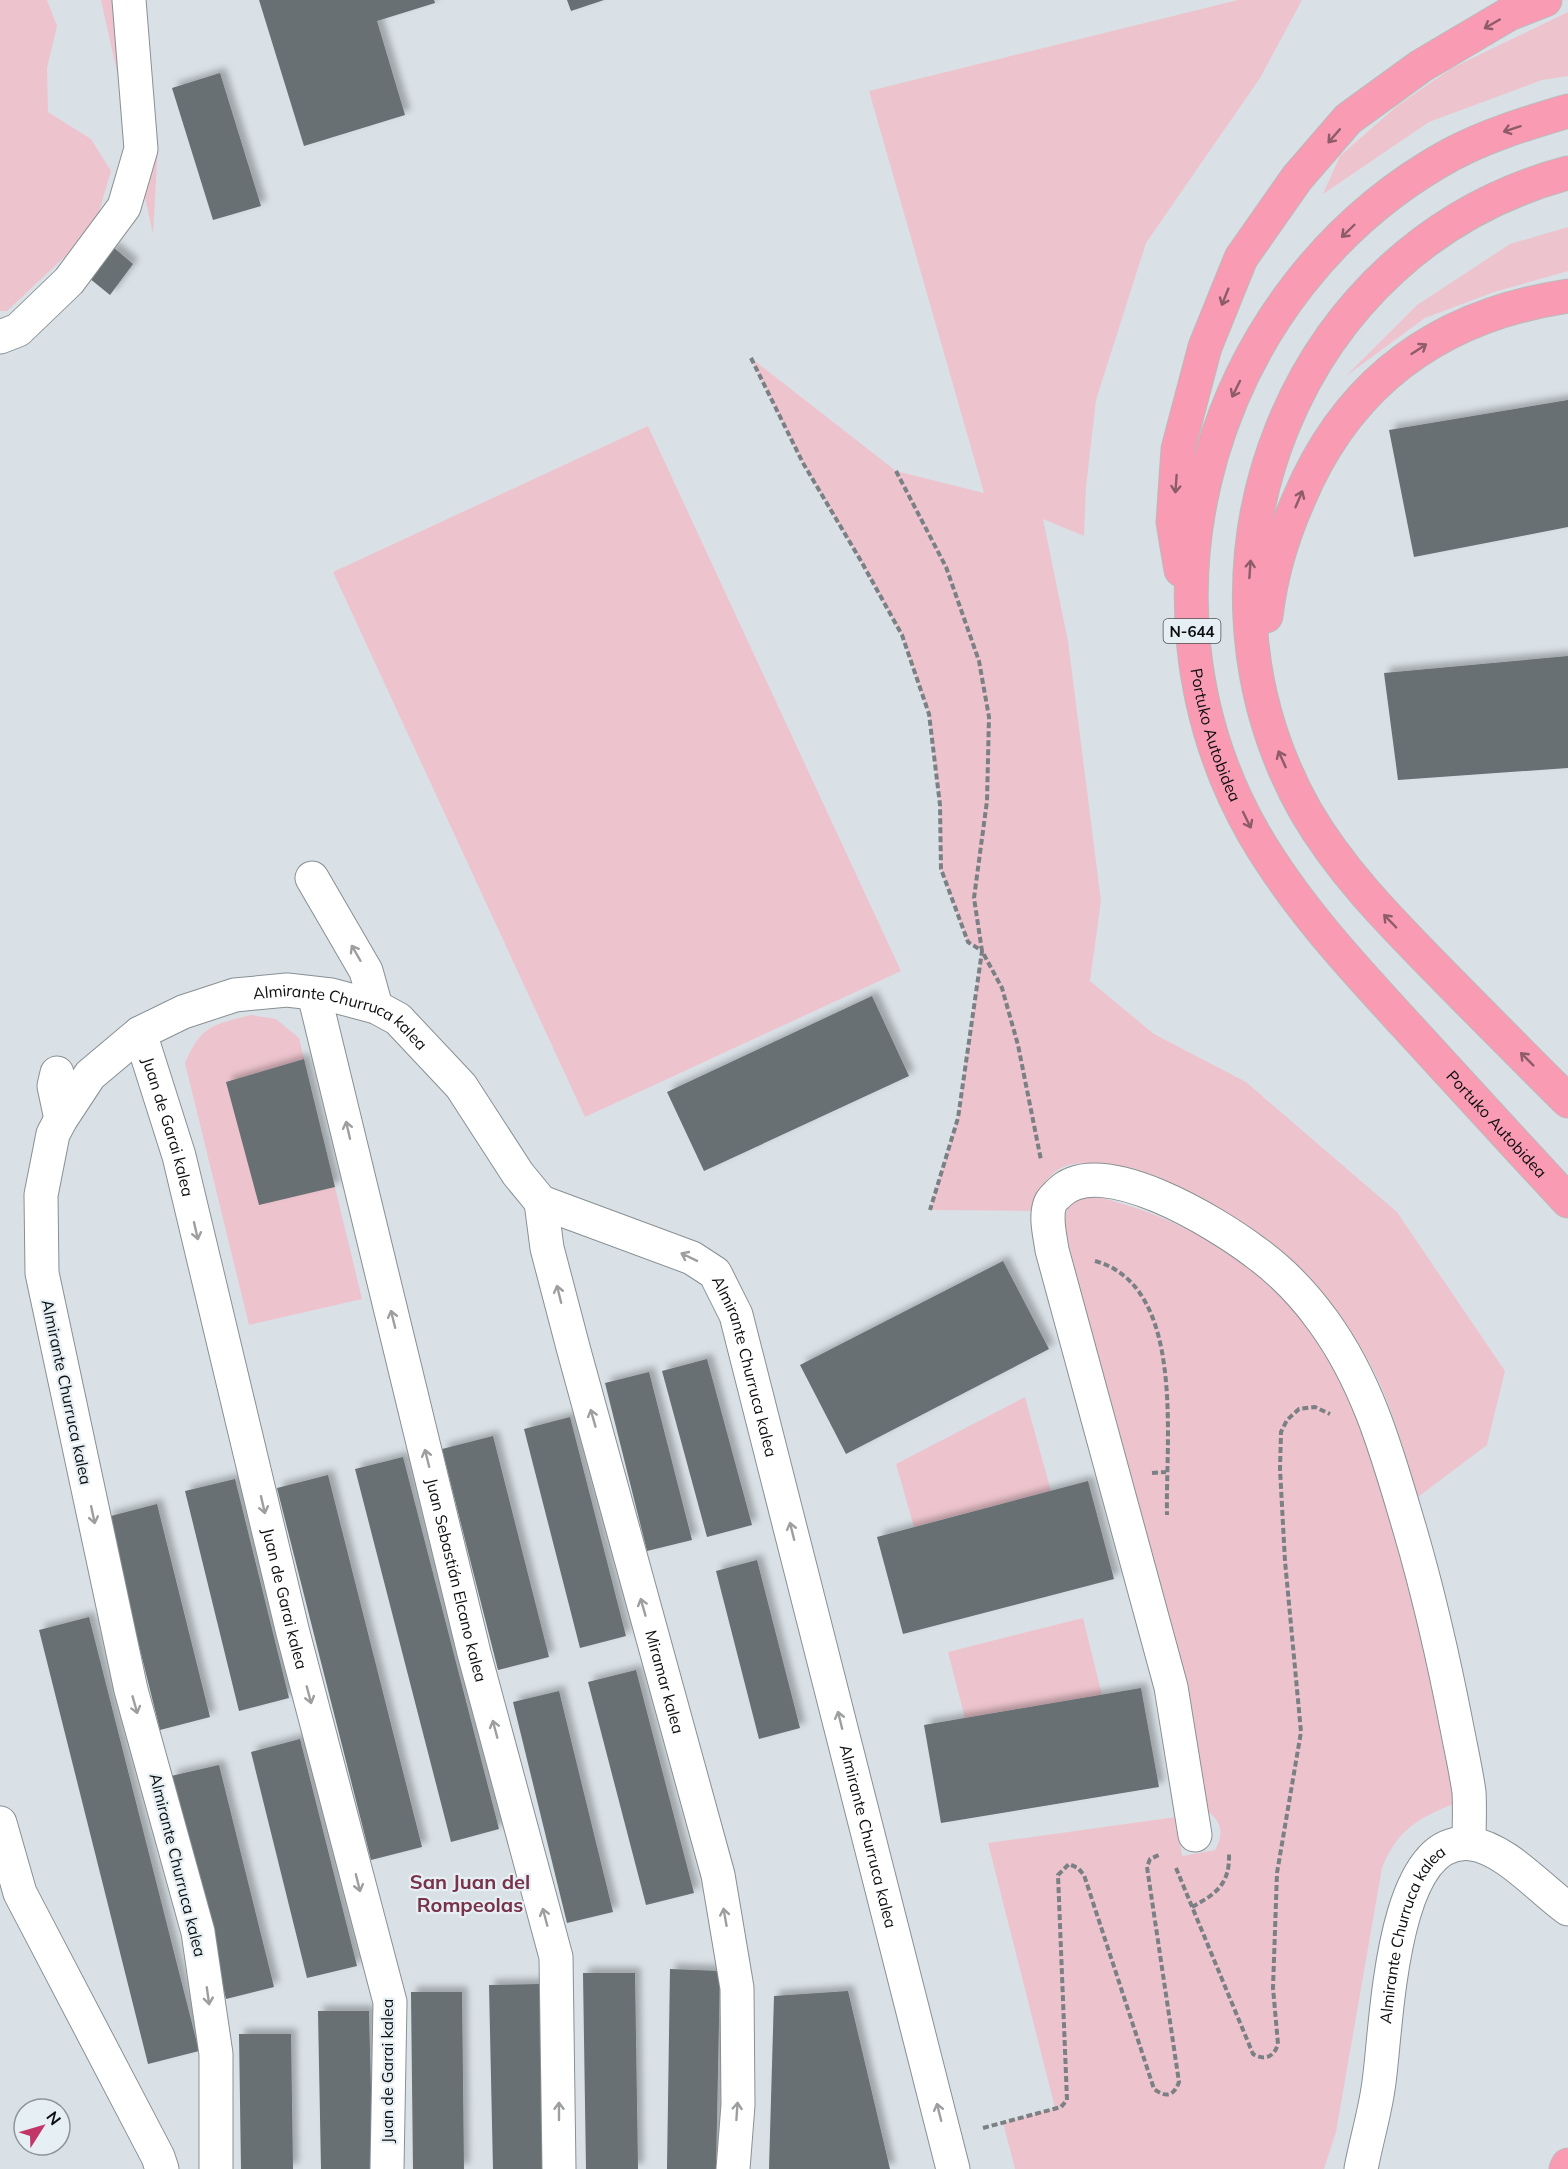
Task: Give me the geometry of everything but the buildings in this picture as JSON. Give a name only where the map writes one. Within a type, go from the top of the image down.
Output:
[{"type":"highway","points":[[1193,649],[1173,522],[1178,449],[1205,347],[1241,258],[1296,178],[1348,119],[1421,66],[1509,14],[1545,0]]},
{"type":"highway","name":"Portuko Autobidea","points":[[1568,111],[1504,131],[1450,155],[1386,198],[1349,229],[1308,272],[1269,323],[1233,393],[1210,458],[1197,521],[1191,598],[1193,649],[1207,717],[1225,774],[1253,832],[1282,879],[1321,932],[1568,1202]]},
{"type":"highway","points":[[1568,173],[1504,196],[1442,230],[1404,259],[1361,299],[1318,355],[1284,420],[1264,482],[1252,540],[1248,602],[1262,699],[1277,748],[1304,808],[1333,853],[1372,903],[1568,1101]]},
{"type":"highway","points":[[1262,699],[1263,637],[1269,590],[1281,540],[1325,444],[1357,401],[1394,365],[1436,338],[1478,318],[1568,296]]},
{"type":"street","points":[[0,337],[18,330],[69,281],[124,207],[141,149],[129,0]]},
{"type":"street","points":[[312,879],[366,971],[376,1008]]},
{"type":"street","name":"Almirante Churruca kalea","points":[[216,2169],[216,2054],[198,1932],[131,1690],[42,1272],[41,1195],[53,1134],[90,1075],[140,1034],[183,1012],[235,995],[287,990],[315,993],[376,1008],[398,1019],[461,1086],[518,1174],[541,1202],[692,1258],[715,1274],[726,1289],[739,1326],[953,2169]]},
{"type":"street","name":"Juan Sebastián Elcano kalea","points":[[315,993],[474,1653],[556,1957],[559,2169]]},
{"type":"street","name":"Juan de Garai kalea","points":[[140,1034],[179,1156],[293,1632],[390,2002],[387,2169]]},
{"type":"street","points":[[57,1073],[54,1086],[61,1119]]},
{"type":"street","points":[[1196,1835],[1171,1688],[1053,1250],[1047,1220],[1050,1202],[1064,1187],[1080,1180],[1117,1182],[1168,1200],[1214,1225],[1256,1252],[1293,1286],[1323,1320],[1354,1371],[1379,1426],[1422,1572],[1444,1660],[1469,1793],[1469,1843]]},
{"type":"street","name":"Miramar kalea","points":[[541,1202],[548,1248],[571,1339],[718,1875],[737,1988],[738,2105],[733,2169]]},
{"type":"street","points":[[0,1823],[20,1893],[158,2157],[162,2169]]},
{"type":"street","name":"Almirante Churruca kalea","points":[[1360,2169],[1378,2088],[1388,1997],[1400,1927],[1416,1881],[1432,1857],[1449,1846],[1469,1843],[1486,1847],[1502,1856],[1568,1909]]},
{"type":"path","points":[[751,358],[803,463],[902,635],[929,714],[940,805],[941,869],[968,942],[982,951],[1002,988],[1018,1045],[1050,1202]]},
{"type":"path","points":[[896,471],[946,567],[980,661],[989,717],[987,801],[974,898],[982,951],[958,1118],[930,1210]]},
{"type":"shaded area","points":[[0,0],[47,0],[57,26],[47,68],[48,112],[91,139],[111,171],[99,212],[74,248],[7,311],[0,311]]},
{"type":"shaded area","points":[[101,0],[144,0],[158,146],[153,234]]},
{"type":"shaded area","points":[[1238,0],[1302,0],[1260,78],[1146,243],[1096,400],[1086,487],[1084,536],[1043,519],[1068,641],[1101,901],[1090,981],[1154,1034],[1246,1082],[1397,1212],[1505,1371],[1487,1445],[1418,1497],[1389,1406],[1357,1342],[1330,1308],[1253,1231],[1230,1215],[1160,1180],[1108,1165],[1085,1163],[1066,1166],[1048,1178],[1031,1211],[930,1210],[958,1118],[982,951],[968,942],[941,869],[940,805],[929,714],[902,635],[803,463],[751,358],[896,471],[984,493],[869,91]]},
{"type":"shaded area","points":[[1568,12],[1568,76],[1542,80],[1429,122],[1323,194],[1340,156],[1397,106],[1452,68]]},
{"type":"shaded area","points":[[1568,227],[1568,271],[1494,292],[1425,318],[1346,376],[1417,305],[1510,244]]},
{"type":"shaded area","points":[[648,426],[901,971],[585,1117],[333,572]]},
{"type":"shaded area","points":[[251,1015],[276,1019],[299,1038],[362,1299],[249,1325],[185,1063],[203,1033],[218,1024]]},
{"type":"shaded area","points":[[1086,1194],[1133,1207],[1177,1224],[1216,1245],[1251,1270],[1283,1299],[1312,1333],[1337,1372],[1362,1422],[1407,1578],[1454,1804],[1429,1815],[1410,1827],[1394,1844],[1382,1868],[1336,2132],[1324,2169],[1015,2169],[1003,2123],[1055,2108],[988,1843],[1176,1817],[1182,1856],[1215,1850],[1220,1839],[1220,1829],[1216,1819],[1207,1811],[1192,1712],[1157,1571],[1100,1368],[1064,1225],[1069,1202]]},
{"type":"shaded area","points":[[1025,1397],[1051,1491],[914,1527],[896,1464]]},
{"type":"shaded area","points":[[1083,1618],[1102,1695],[965,1718],[948,1652]]},
{"type":"district","name":"San Juan del Rompeolas","points":[[470,1892]]}]
